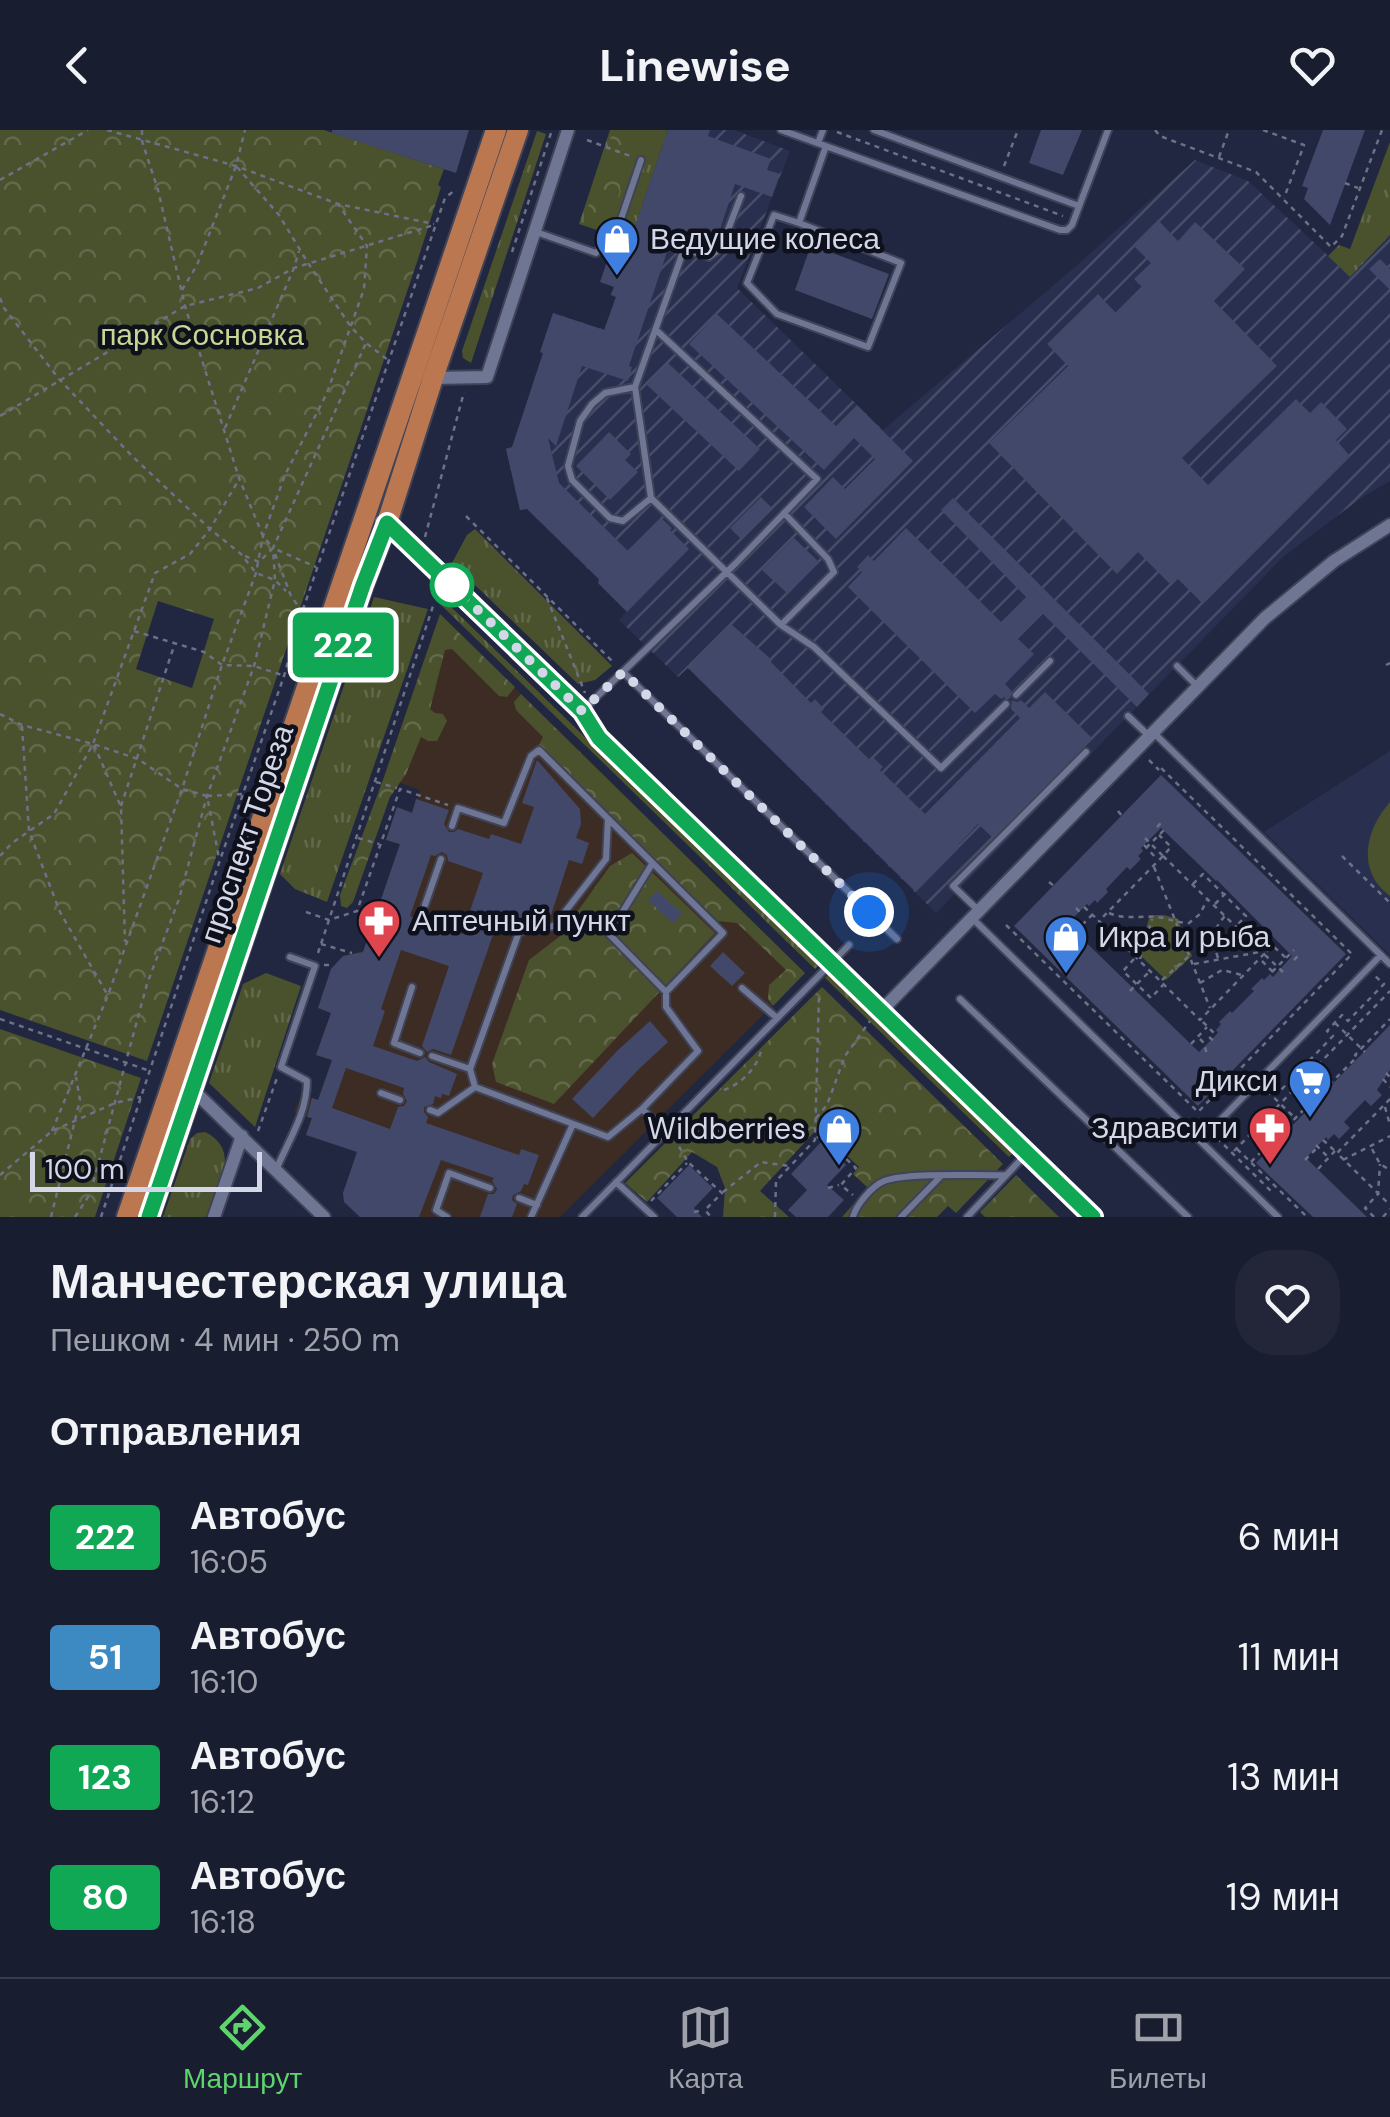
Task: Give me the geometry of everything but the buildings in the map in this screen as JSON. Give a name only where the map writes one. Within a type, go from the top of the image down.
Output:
[{"type":"main road","name":"проспект Тореза","points":[[128,1217],[496,130]]},
{"type":"main road","name":"проспект Тореза","points":[[149,1217],[518,130]]},
{"type":"street","points":[[433,378],[487,377],[568,130]]},
{"type":"street","points":[[365,516],[387,523],[586,707],[599,738],[1093,1217]]},
{"type":"street","points":[[881,1011],[1285,599],[1390,525]]},
{"type":"street","points":[[192,1090],[248,1137],[276,1172],[324,1217]]},
{"type":"street","points":[[214,1217],[248,1137]]},
{"type":"lane","points":[[781,130],[1060,230],[1067,230],[1074,220],[1108,130]]},
{"type":"lane","points":[[799,224],[823,130]]},
{"type":"lane","points":[[874,130],[1079,206]]},
{"type":"lane","points":[[534,231],[596,253],[617,231],[640,160]]},
{"type":"lane","points":[[741,196],[721,248],[708,258],[684,249],[634,387],[651,498],[781,624],[814,647],[941,768],[1006,704]]},
{"type":"lane","points":[[774,214],[799,224],[901,263],[868,348],[777,314],[747,283],[774,214]]},
{"type":"lane","points":[[586,707],[816,479],[656,330]]},
{"type":"lane","points":[[634,387],[604,393],[592,404],[580,421],[568,466],[572,480],[610,518],[623,521],[651,498]]},
{"type":"lane","points":[[781,624],[834,572],[828,560],[784,512]]},
{"type":"lane","points":[[1016,694],[1050,661]]},
{"type":"lane","points":[[1177,666],[1198,687]]},
{"type":"lane","points":[[623,672],[896,939]]},
{"type":"lane","points":[[1128,716],[1390,964]]},
{"type":"lane","points":[[452,826],[458,808],[504,824],[531,756],[538,750],[722,934],[666,992],[666,1008],[698,1052],[642,1110],[608,1137],[475,1087]]},
{"type":"lane","points":[[1086,752],[953,886],[975,914],[1278,1217]]},
{"type":"lane","points":[[475,1087],[470,1069],[520,932],[554,926],[606,859],[608,820]]},
{"type":"lane","points":[[424,905],[441,858]]},
{"type":"lane","points":[[652,864],[609,934],[666,992]]},
{"type":"lane","points":[[582,1217],[670,1134],[849,945]]},
{"type":"lane","points":[[1200,1141],[1381,955]]},
{"type":"lane","points":[[276,1172],[307,1097],[307,1081],[282,1067],[314,966],[290,957]]},
{"type":"lane","points":[[412,986],[394,1043],[420,1053]]},
{"type":"lane","points":[[742,988],[777,1018]]},
{"type":"lane","points":[[960,999],[1188,1217]]},
{"type":"lane","points":[[432,1056],[470,1069]]},
{"type":"lane","points":[[430,1110],[438,1113],[475,1087]]},
{"type":"lane","points":[[381,1093],[400,1100]]},
{"type":"lane","points":[[642,1110],[670,1134]]},
{"type":"lane","points":[[532,1217],[573,1124]]},
{"type":"lane","points":[[967,1217],[1028,1152]]},
{"type":"lane","points":[[447,1217],[436,1210],[448,1173],[490,1188]]},
{"type":"lane","points":[[853,1217],[855,1208],[881,1182],[902,1177],[1006,1175]]},
{"type":"lane","points":[[901,1217],[942,1176]]},
{"type":"lane","points":[[616,1182],[654,1217]]},
{"type":"lane","points":[[519,1198],[537,1204]]},
{"type":"path","points":[[0,180],[88,130]]},
{"type":"path","points":[[106,130],[236,166],[338,204],[436,224]]},
{"type":"path","points":[[142,130],[185,306],[239,478],[291,596]]},
{"type":"path","points":[[182,290],[236,166],[245,130]]},
{"type":"path","points":[[832,130],[1074,220]]},
{"type":"path","points":[[1003,170],[1018,130]]},
{"type":"path","points":[[1156,130],[1160,136],[1256,172],[1331,247],[1342,236],[1382,130]]},
{"type":"path","points":[[1160,136],[1162,130]]},
{"type":"path","points":[[1218,158],[1229,130]]},
{"type":"path","points":[[1263,130],[1304,145],[1283,199]]},
{"type":"path","points":[[587,140],[640,160]]},
{"type":"path","points":[[236,166],[280,215],[351,327],[390,362]]},
{"type":"path","points":[[1345,183],[1360,188]]},
{"type":"path","points":[[101,1217],[284,676],[302,612],[445,198],[456,189]]},
{"type":"path","points":[[52,1132],[108,995],[182,789],[285,475],[327,393],[364,289],[368,246],[338,204]]},
{"type":"path","points":[[0,416],[185,306],[258,288],[294,268],[436,224]]},
{"type":"path","points":[[224,429],[300,250]]},
{"type":"path","points":[[0,298],[59,379],[132,456],[241,554],[256,573],[275,580],[302,612]]},
{"type":"path","points":[[259,562],[273,548],[366,343]]},
{"type":"path","points":[[0,856],[54,814],[94,744],[154,573],[190,554],[210,529],[239,478]]},
{"type":"path","points":[[466,516],[623,672]]},
{"type":"path","points":[[273,548],[318,568]]},
{"type":"path","points":[[76,1217],[90,1194],[147,984],[180,900],[207,796],[254,666],[275,580],[273,548]]},
{"type":"path","points":[[241,554],[259,562]]},
{"type":"path","points":[[546,595],[586,707]]},
{"type":"path","points":[[314,966],[434,604]]},
{"type":"path","points":[[132,630],[204,652],[222,665],[254,666],[284,676]]},
{"type":"path","points":[[120,807],[175,642]]},
{"type":"path","points":[[0,714],[22,725],[138,759],[182,789],[207,796],[244,794]]},
{"type":"path","points":[[22,725],[29,831],[60,912],[108,995]]},
{"type":"path","points":[[94,744],[120,807],[126,946]]},
{"type":"path","points":[[1006,925],[1174,1084],[1198,1112],[1352,954],[1254,864],[1160,768]]},
{"type":"path","points":[[375,781],[458,808]]},
{"type":"path","points":[[1187,796],[1195,788]]},
{"type":"path","points":[[306,912],[329,920],[356,910],[400,789]]},
{"type":"path","points":[[207,796],[220,860]]},
{"type":"path","points":[[1118,812],[1122,816]]},
{"type":"path","points":[[1099,922],[1171,847],[1156,826],[1163,821]]},
{"type":"path","points":[[1158,860],[1145,847],[1167,827]]},
{"type":"path","points":[[356,838],[380,844]]},
{"type":"path","points":[[1145,838],[1283,972]]},
{"type":"path","points":[[1254,864],[1263,854]]},
{"type":"path","points":[[1342,856],[1390,902]]},
{"type":"path","points":[[1154,865],[1211,1010]]},
{"type":"path","points":[[1192,884],[1203,874],[1226,893],[1246,916],[1236,926]]},
{"type":"path","points":[[1049,882],[1054,886]]},
{"type":"path","points":[[1214,905],[1226,893]]},
{"type":"path","points":[[1108,912],[1122,919],[1160,917],[1190,923],[1208,898]]},
{"type":"path","points":[[1076,908],[1081,914]]},
{"type":"path","points":[[1076,919],[1085,908],[1092,914],[1208,1027],[1214,1034],[1204,1043]]},
{"type":"path","points":[[1075,932],[1092,914]]},
{"type":"path","points":[[1219,960],[1214,931],[1225,916]]},
{"type":"path","points":[[1062,923],[1066,917],[1082,924]]},
{"type":"path","points":[[1152,918],[1138,959],[1123,971],[1126,978],[1151,998],[1189,955]]},
{"type":"path","points":[[1324,930],[1332,921]]},
{"type":"path","points":[[322,944],[352,953]]},
{"type":"path","points":[[1193,964],[1263,953],[1273,946],[1295,962],[1300,954]]},
{"type":"path","points":[[1028,959],[1036,950]]},
{"type":"path","points":[[1260,959],[1274,973],[1294,950]]},
{"type":"path","points":[[1200,1020],[1263,953]]},
{"type":"path","points":[[1268,1092],[1274,1086],[1280,1091],[1333,1036],[1327,1031],[1342,1016],[1348,1021],[1384,984],[1368,968]]},
{"type":"path","points":[[1200,983],[1222,970],[1243,976]]},
{"type":"path","points":[[1130,991],[1150,971]]},
{"type":"path","points":[[814,1140],[818,976]]},
{"type":"path","points":[[1232,1154],[1390,992]]},
{"type":"path","points":[[0,1019],[150,1071]]},
{"type":"path","points":[[1251,1162],[1390,1020]]},
{"type":"path","points":[[815,1120],[827,1105],[845,1056],[868,1024]]},
{"type":"path","points":[[1338,1026],[1363,1050]]},
{"type":"path","points":[[1191,1044],[1208,1027]]},
{"type":"path","points":[[1198,1037],[1204,1043],[1205,1054],[1200,1058]]},
{"type":"path","points":[[1209,1037],[1215,1042]]},
{"type":"path","points":[[248,1137],[282,1067]]},
{"type":"path","points":[[51,1217],[80,1100],[75,1075]]},
{"type":"path","points":[[1389,1075],[1384,1080],[1390,1086]]},
{"type":"path","points":[[1165,1093],[1174,1084]]},
{"type":"path","points":[[1273,1096],[1293,1121]]},
{"type":"path","points":[[0,1175],[52,1132],[116,1103],[142,1097]]},
{"type":"path","points":[[1318,1169],[1390,1099]]},
{"type":"path","points":[[1384,1106],[1390,1124]]},
{"type":"path","points":[[1209,1131],[1273,1193]]},
{"type":"path","points":[[670,1134],[688,1162],[722,1193]]},
{"type":"path","points":[[775,1217],[776,1182],[820,1135],[856,1168],[841,1184],[828,1188]]},
{"type":"path","points":[[1343,1160],[1390,1138]]},
{"type":"path","points":[[1305,1160],[1324,1141],[1390,1207],[1383,1217]]},
{"type":"path","points":[[1318,1147],[1329,1158]]},
{"type":"path","points":[[1371,1147],[1380,1164],[1390,1170]]},
{"type":"path","points":[[1236,1149],[1307,1217]]},
{"type":"path","points":[[644,1208],[688,1162]]},
{"type":"path","points":[[694,1212],[705,1210],[760,1162],[790,1166]]},
{"type":"path","points":[[1370,1216],[1364,1208],[1378,1194],[1380,1164]]},
{"type":"path","points":[[841,1184],[861,1202]]},
{"type":"path","points":[[705,1210],[711,1217]]},
{"type":"shaded area","points":[[668,130],[734,130],[790,151],[737,288],[883,430],[1195,160],[1248,181],[1350,276],[1390,235],[1390,481],[1284,556],[936,913],[688,668],[678,677],[619,620],[627,611],[527,509],[520,510],[506,449],[513,447],[553,313],[618,334],[625,316],[611,311],[615,297],[611,295]]},
{"type":"shaded area","points":[[440,614],[805,973],[560,1217],[360,1217],[344,1202],[343,1193],[357,1152],[306,1135],[311,1118],[294,1112],[301,1095],[318,1100],[332,1061],[316,1055],[327,1023],[334,1025],[337,1015],[318,1008],[331,969],[343,956],[363,951],[400,845],[386,840],[397,807],[412,812],[420,790],[384,777]]},
{"type":"shaded area","points":[[1390,751],[1390,955],[1264,832]]},
{"type":"green space","name":"парк Сосновка","points":[[0,130],[324,130],[444,169],[418,259],[147,1061],[0,1010]],"holes":[[[158,601],[214,619],[192,688],[136,669]]]},
{"type":"green space","points":[[610,130],[668,130],[630,241],[579,224]]},
{"type":"green space","points":[[613,130],[645,130],[627,137],[625,148],[620,151],[618,199],[610,228],[602,229],[584,223]]},
{"type":"green space","points":[[537,131],[546,134],[471,363],[463,358],[462,351]]},
{"type":"green space","points":[[1390,142],[1390,235],[1350,277],[1328,256],[1339,245],[1350,249]]},
{"type":"green space","points":[[475,529],[612,666],[595,680],[578,684],[452,563],[467,535]]},
{"type":"green space","points":[[374,597],[428,609],[327,902],[295,889],[280,874]]},
{"type":"green space","points":[[442,598],[819,965],[815,969],[438,602]]},
{"type":"green space","points":[[440,614],[515,687],[507,697],[499,696],[452,649],[445,650],[430,709],[443,714],[447,721],[437,741],[421,737],[406,774],[390,797],[353,902],[347,908],[341,906],[340,895]]},
{"type":"green space","points":[[521,694],[805,973],[773,1006],[768,999],[769,985],[786,970],[737,923],[718,921],[539,745],[543,737],[516,710],[514,702]]},
{"type":"green space","points":[[1390,802],[1390,896],[1372,875],[1368,850],[1375,825]]},
{"type":"green space","points":[[632,853],[715,933],[554,1104],[496,1082],[492,1064],[529,960],[560,936],[610,866]]},
{"type":"green space","points":[[1150,915],[1178,919],[1192,956],[1166,980],[1139,954]]},
{"type":"green space","points":[[266,973],[301,986],[255,1127],[209,1083],[243,984]]},
{"type":"green space","points":[[829,973],[1014,1152],[1009,1157],[825,978]]},
{"type":"green space","points":[[822,987],[1003,1164],[956,1213],[948,1206],[937,1217],[842,1217],[868,1188],[853,1174],[859,1167],[818,1128],[760,1191],[789,1217],[723,1217],[725,1188],[717,1167],[692,1152],[647,1202],[625,1183]]},
{"type":"green space","points":[[0,1029],[141,1078],[95,1217],[0,1217]]},
{"type":"green space","points":[[205,1132],[216,1140],[225,1159],[208,1217],[163,1217],[190,1139]]},
{"type":"green space","points":[[1016,1175],[1059,1217],[985,1217],[980,1212]]},
{"type":"bus line","name":"222","points":[[149,1217],[387,523],[582,711],[599,738],[1093,1217]]},
{"type":"place","name":"Ведущие колеса","points":[[617,277]]},
{"type":"place","name":"Аптечный пункт","points":[[379,959]]},
{"type":"place","name":"Икра и рыба","points":[[1066,975]]},
{"type":"place","name":"Дикси","points":[[1310,1119]]},
{"type":"place","name":"Здравсити","points":[[1270,1166]]},
{"type":"place","name":"Wildberries","points":[[839,1167]]},
{"type":"route","points":[[452,585],[582,711],[623,672],[869,912]]}]
